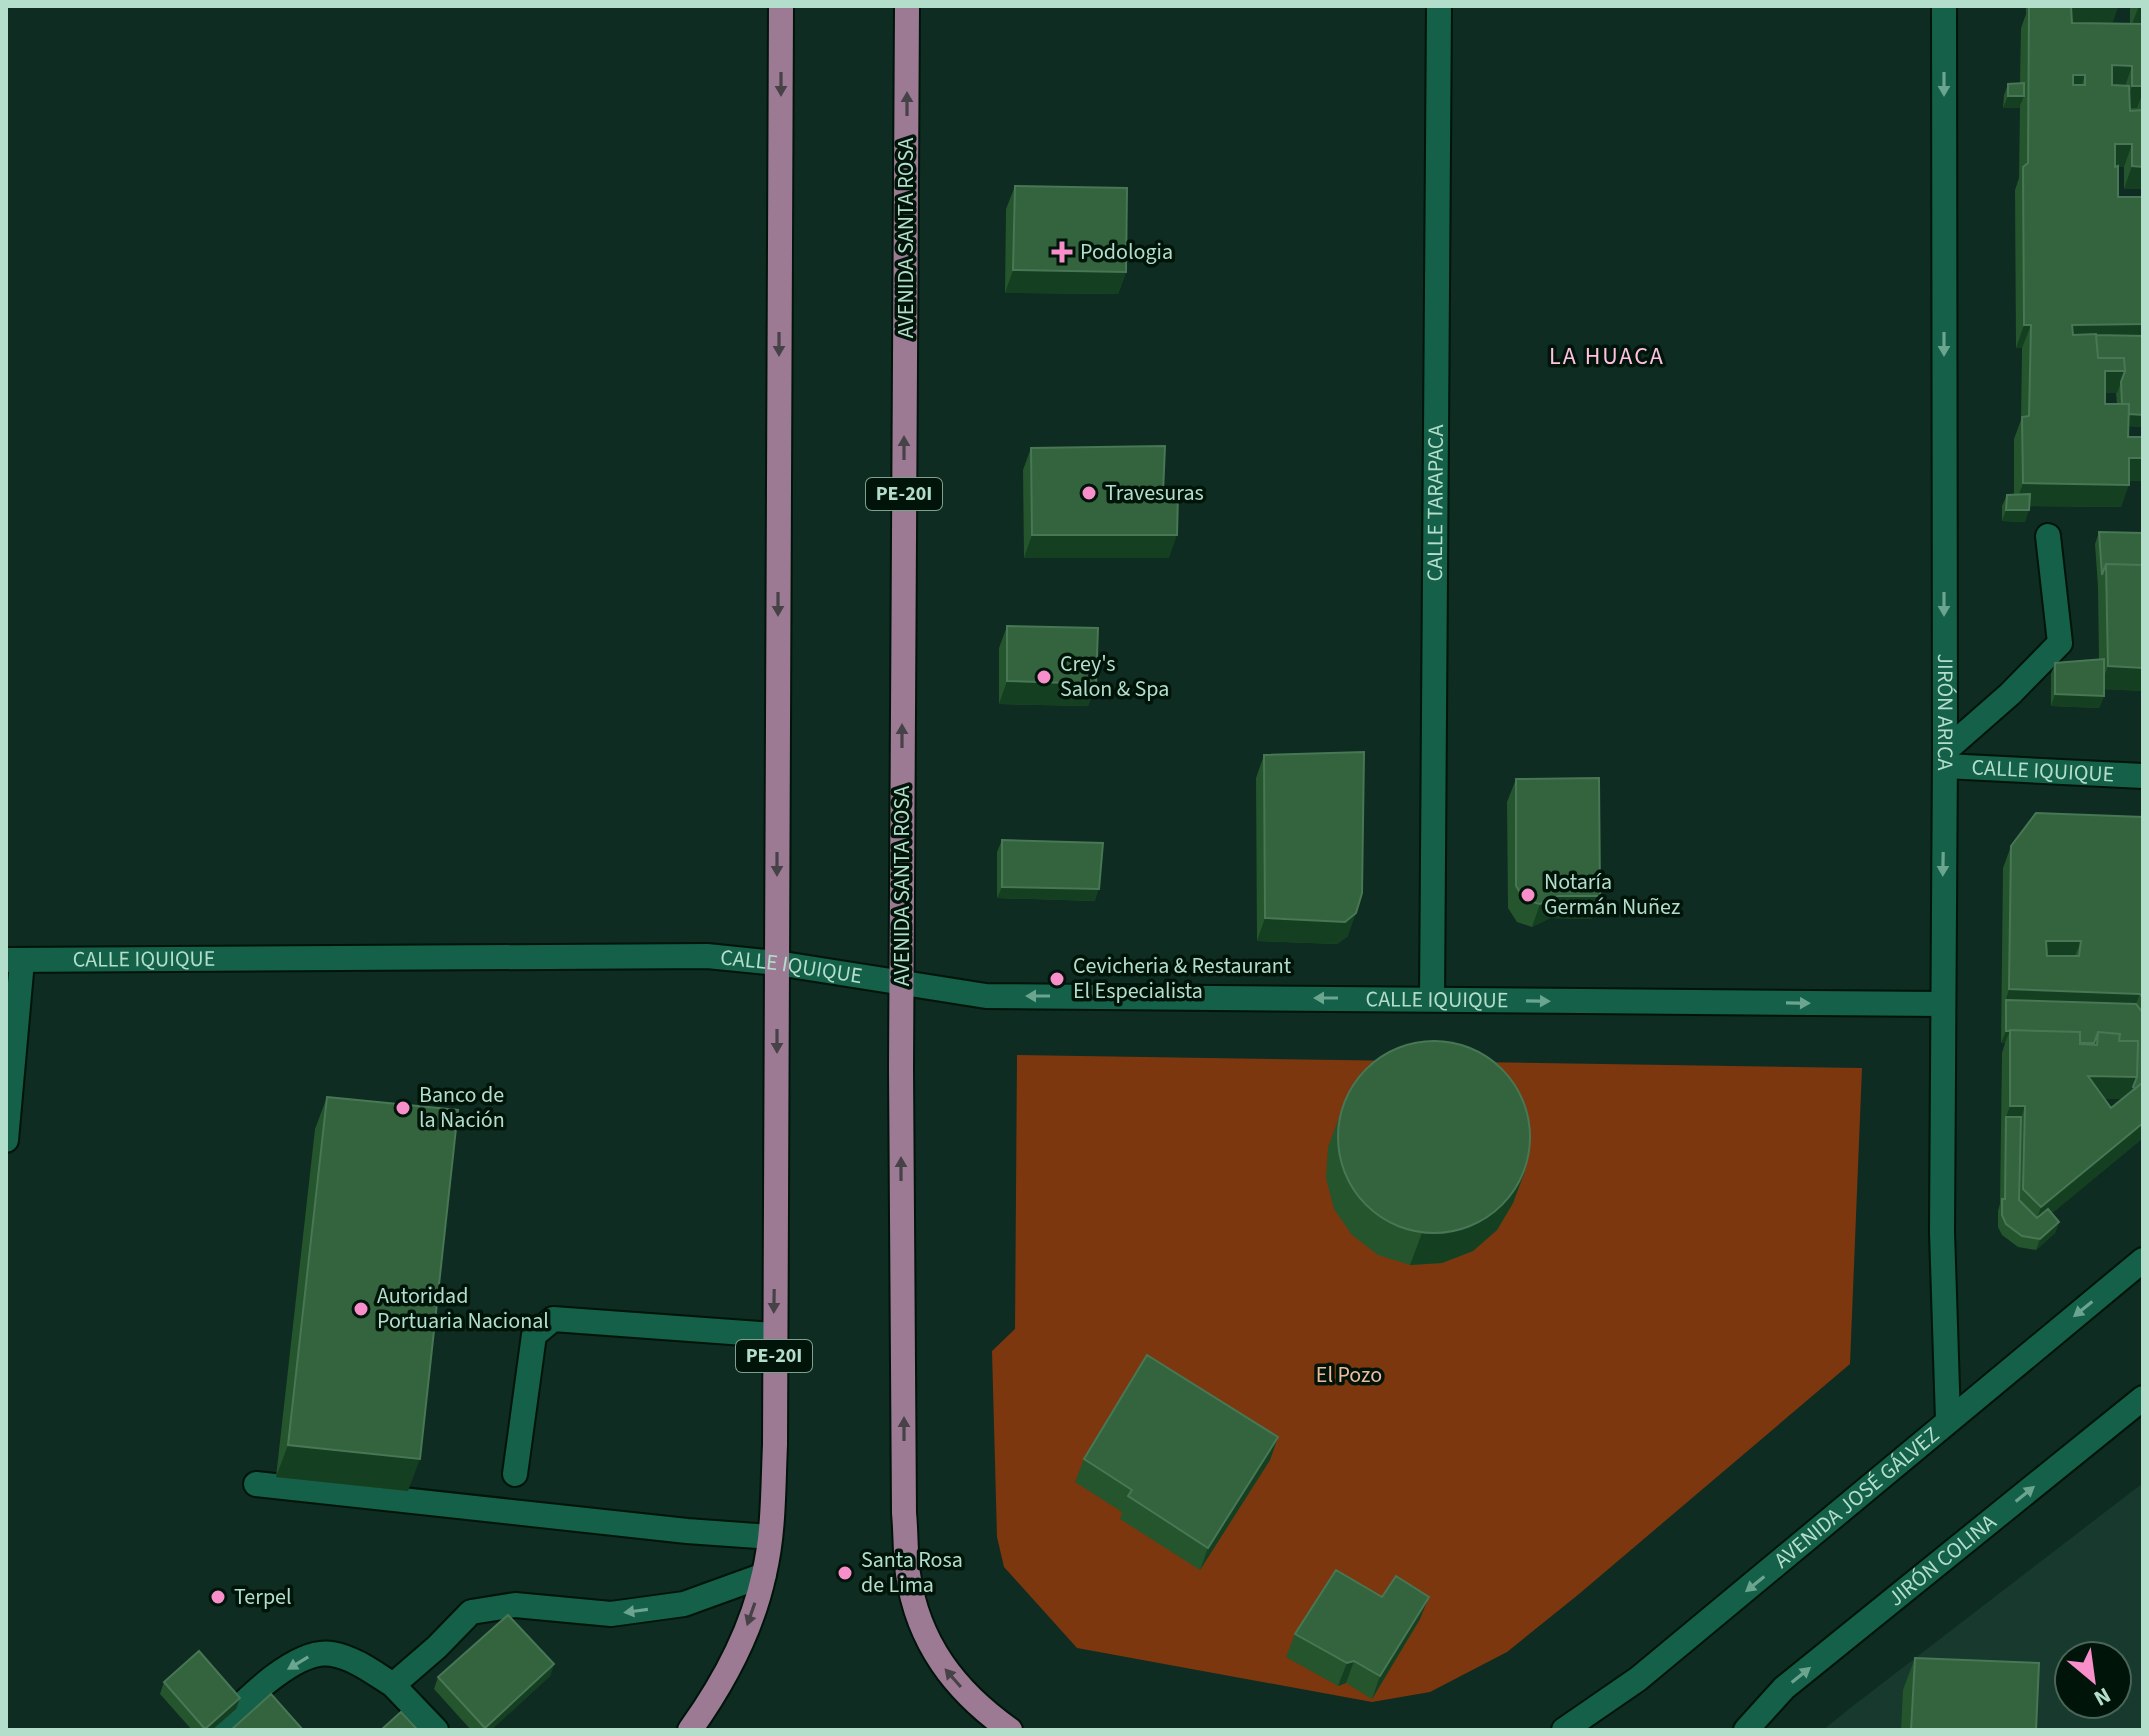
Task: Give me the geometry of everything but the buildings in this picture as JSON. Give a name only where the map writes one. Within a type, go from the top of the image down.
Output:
[{"type":"main road","name":"PE-20I","points":[[690,1730],[725,1676],[747,1626],[764,1575],[770,1537],[775,1445],[773,1335],[781,6]]},
{"type":"main road","name":"AVENIDA SANTA ROSA","points":[[907,6],[901,1084],[904,1513],[908,1576],[921,1626],[939,1662],[963,1689],[1010,1730]]},
{"type":"street","name":"CALLE TARAPACA","points":[[1432,999],[1439,6]]},
{"type":"street","name":"JIRÓN ARICA","points":[[1944,6],[1942,1232],[1948,1420]]},
{"type":"street","points":[[1945,758],[2060,643],[2048,536]]},
{"type":"street","name":"CALLE IQUIQUE","points":[[1945,758],[2143,776]]},
{"type":"street","name":"CALLE IQUIQUE","points":[[6,1140],[14,960],[707,956],[777,963],[986,996],[1942,1004]]},
{"type":"street","name":"AVENIDA JOSÉ GÁLVEZ","points":[[1564,1730],[1638,1679],[2143,1260]]},
{"type":"street","points":[[515,1474],[534,1335],[553,1319],[773,1335]]},
{"type":"street","name":"JIRÓN COLINA","points":[[1746,1730],[1784,1688],[2143,1398]]},
{"type":"street","points":[[256,1484],[687,1531],[770,1537]]},
{"type":"street","points":[[393,1685],[471,1612],[515,1605],[611,1614],[684,1604],[764,1575]]},
{"type":"street","points":[[216,1730],[256,1691],[316,1653],[334,1654],[356,1661],[393,1685],[436,1730]]},
{"type":"shaded area","points":[[2143,1483],[2143,1730],[1823,1730],[1849,1709]]},
{"type":"green space","name":"El Pozo","points":[[1017,1055],[1862,1068],[1850,1364],[1507,1652],[1430,1692],[1372,1702],[1077,1648],[1004,1567],[997,1537],[992,1351],[1015,1329]]},
{"type":"place","name":"Podologia","points":[[1062,252]]},
{"type":"place","name":"Travesuras","points":[[1089,493]]},
{"type":"place","name":"Crey's Salon & Spa","points":[[1044,677]]},
{"type":"place","name":"Notaría Germán Nuñez","points":[[1528,895]]},
{"type":"place","name":"Cevicheria & Restaurant El Especialista","points":[[1057,979]]},
{"type":"place","name":"Banco de la Nación","points":[[403,1108]]},
{"type":"place","name":"Autoridad Portuaria Nacional","points":[[361,1309]]},
{"type":"place","name":"Santa Rosa de Lima","points":[[845,1573]]},
{"type":"place","name":"Terpel","points":[[218,1597]]},
{"type":"district","name":"LA HUACA","points":[[1607,356]]}]
